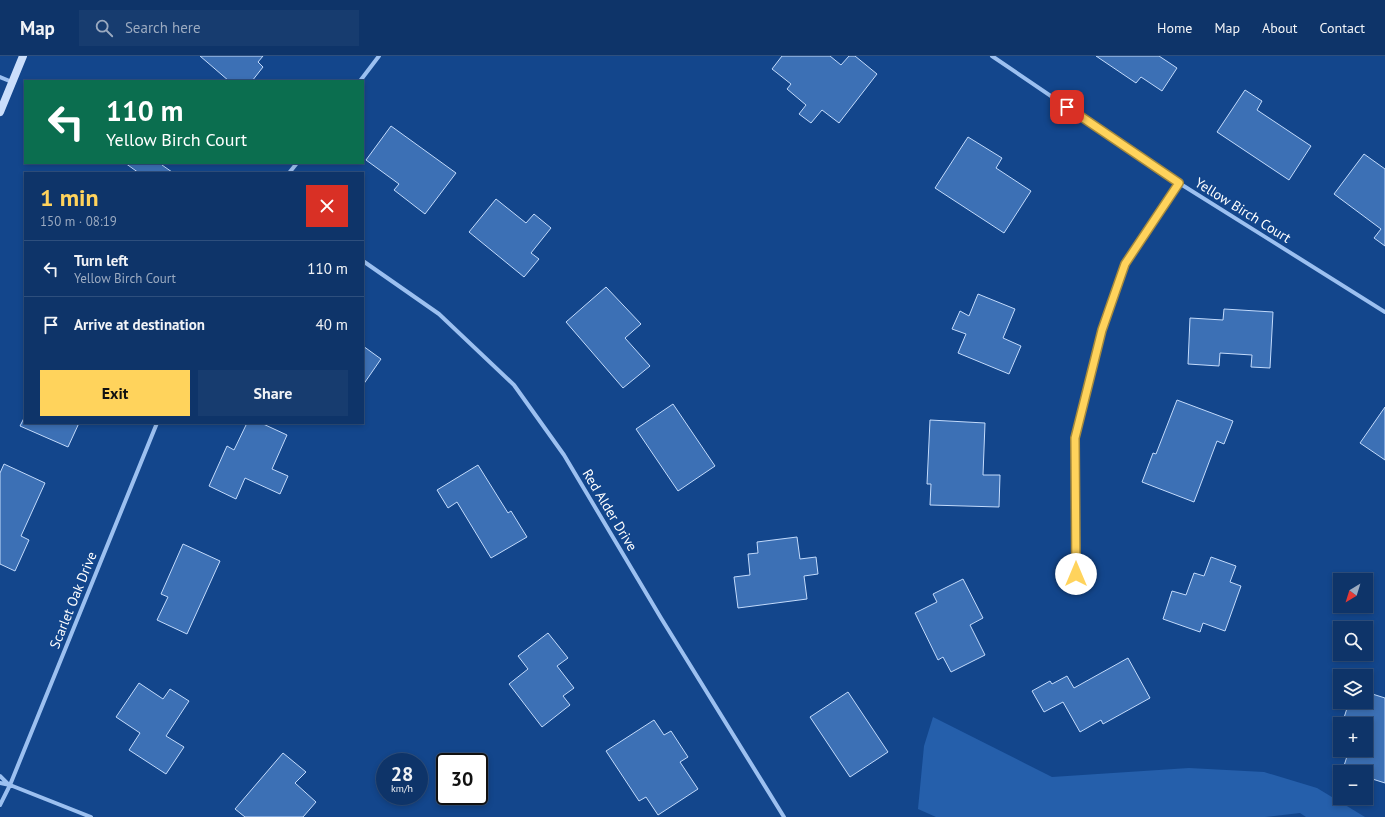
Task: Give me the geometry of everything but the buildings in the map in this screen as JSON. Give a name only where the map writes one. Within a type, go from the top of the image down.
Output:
[{"type":"street","points":[[0,112],[23,56]]},
{"type":"street","points":[[361,80],[379,56]]},
{"type":"street","name":"Yellow Birch Court","points":[[992,56],[1179,183],[1385,312]]},
{"type":"street","points":[[0,77],[12,82]]},
{"type":"street","points":[[290,172],[296,164]]},
{"type":"street","points":[[1076,574],[1075,438],[1102,330],[1125,264],[1179,183]]},
{"type":"street","name":"Red Alder Drive","points":[[364,262],[439,314],[514,386],[564,454],[661,618],[784,817]]},
{"type":"street","name":"Scarlet Oak Drive","points":[[0,805],[10,786],[111,535],[158,424]]},
{"type":"street","points":[[0,776],[10,786]]},
{"type":"street","points":[[0,783],[91,817]]},
{"type":"shaded area","points":[[933,717],[1052,777],[1189,768],[1264,772],[1317,788],[1333,798],[1333,805],[1345,805],[1365,817],[1306,817],[1300,813],[1265,817],[936,817],[918,809],[924,746]]},
{"type":"route","points":[[1067,107],[1179,183],[1125,264],[1102,330],[1075,438],[1076,574]]}]
